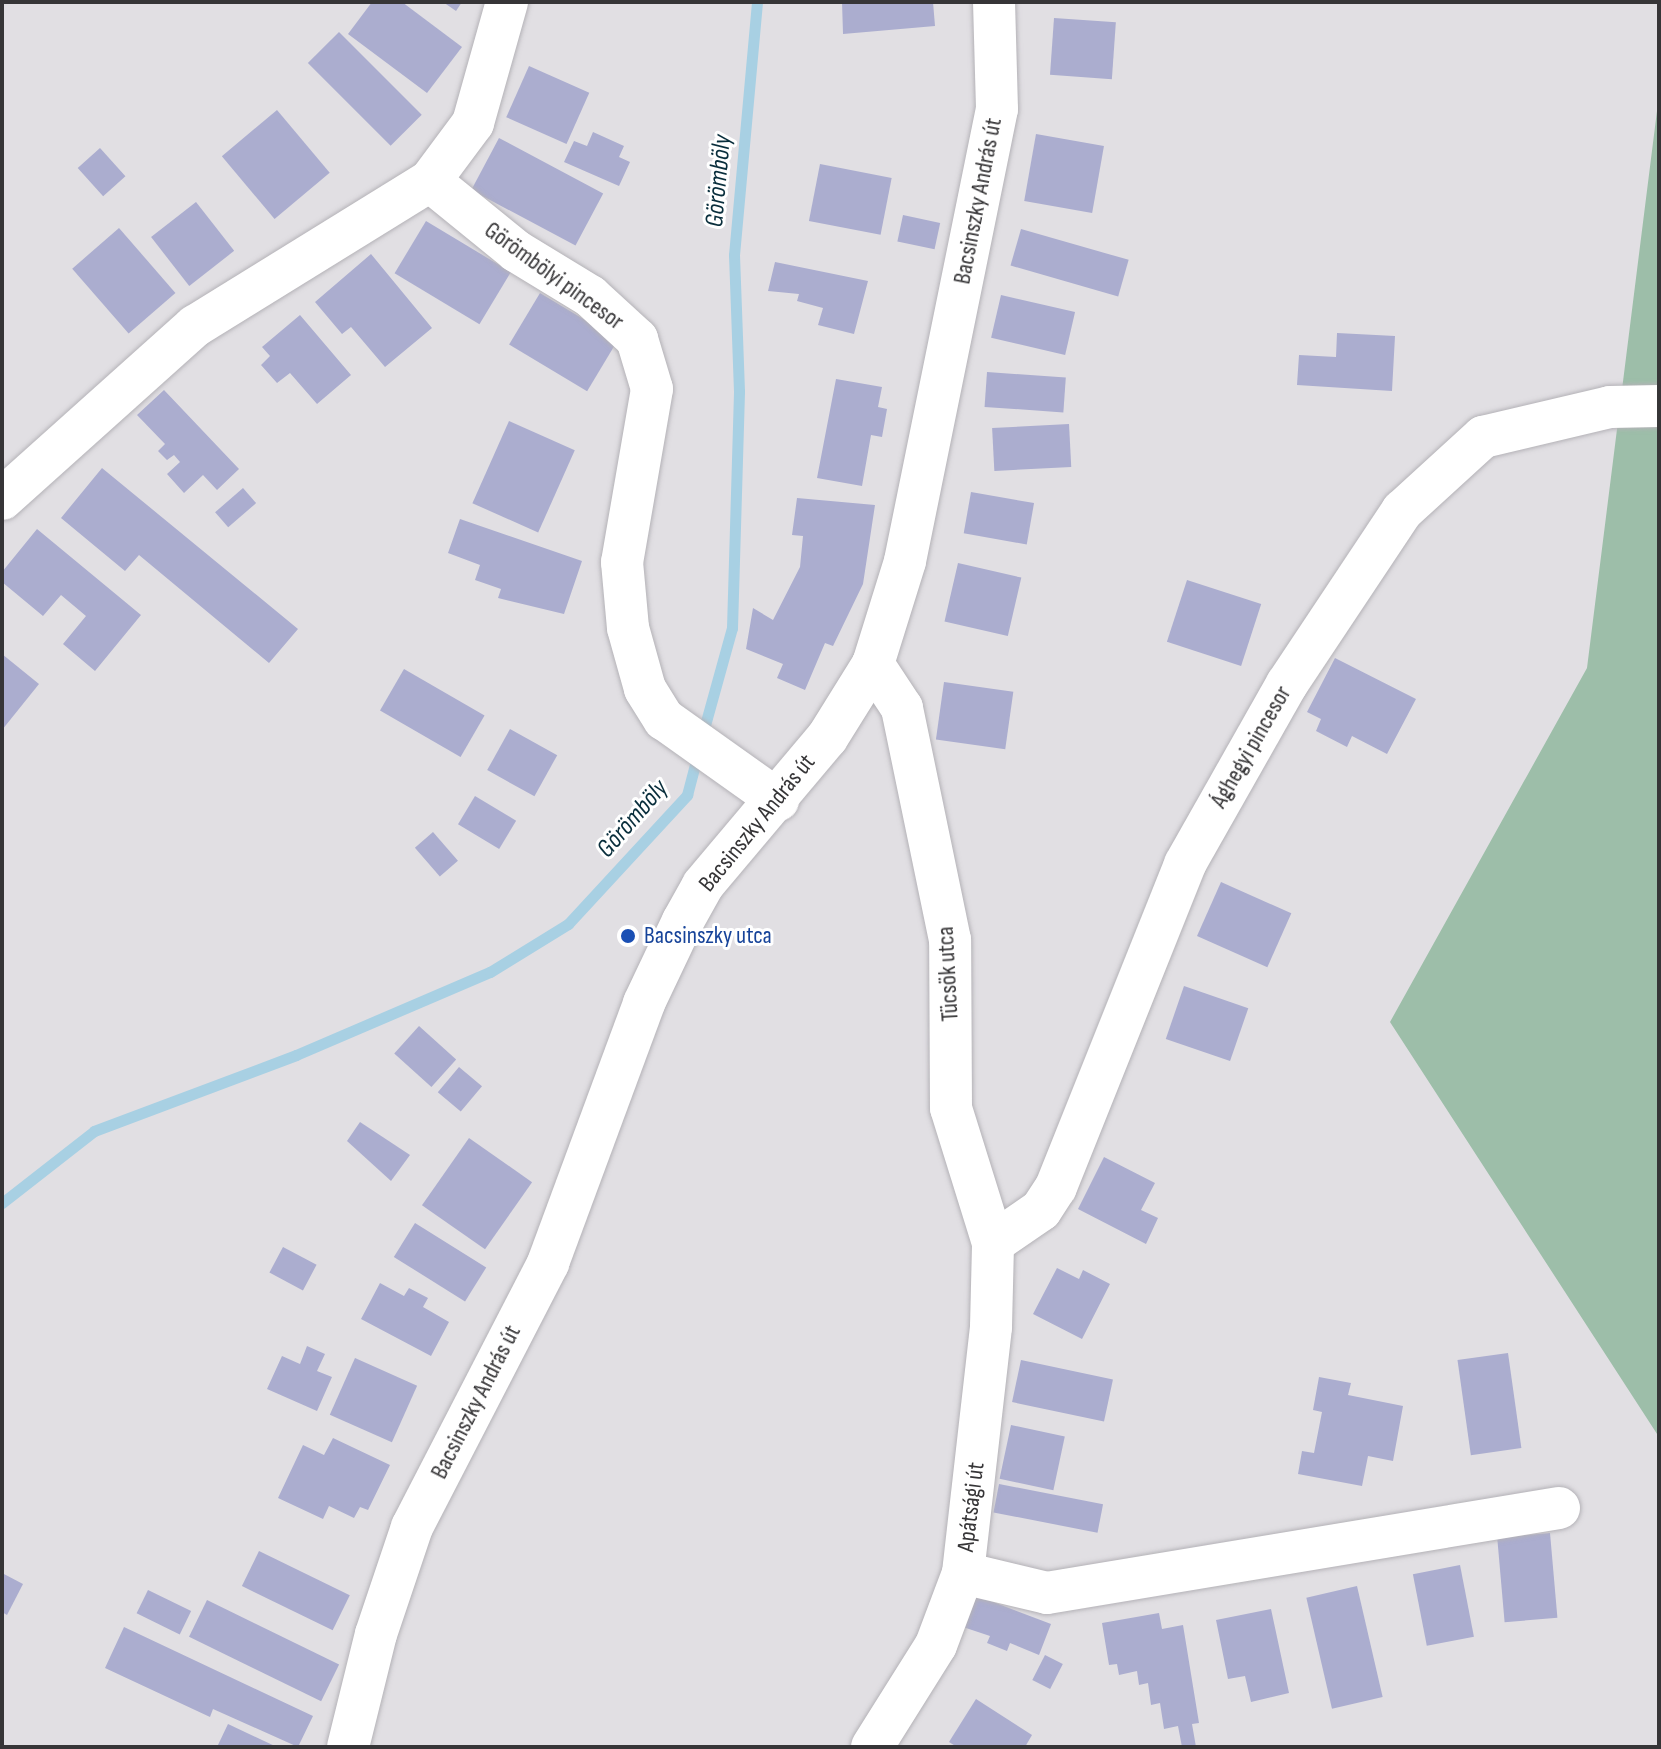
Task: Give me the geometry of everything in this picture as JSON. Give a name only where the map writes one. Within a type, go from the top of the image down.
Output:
[{"type":"street","points":[[2,499],[195,326],[430,181],[473,123],[507,2]]},
{"type":"street","name":"Bacsinszky András út","points":[[348,1747],[376,1634],[412,1527],[548,1263],[644,1003],[703,885],[778,800],[827,738],[873,664],[905,561],[997,109],[994,2]]},
{"type":"street","name":"Görömbölyi pincesor","points":[[430,181],[516,251],[590,296],[637,339],[652,389],[622,562],[628,628],[645,689],[664,719],[778,800]]},
{"type":"street","name":"Ághegyi pincesor","points":[[993,1243],[1041,1210],[1056,1187],[1185,864],[1287,684],[1402,511],[1483,437],[1610,407],[1659,406]]},
{"type":"street","name":"Tücsök utca","points":[[873,664],[902,708],[950,940],[951,1108],[993,1243]]},
{"type":"street","name":"Apátsági út","points":[[872,1747],[936,1645],[963,1573],[991,1327],[993,1243]]},
{"type":"street","points":[[963,1573],[1047,1593],[1559,1508]]},
{"type":"green space","points":[[1659,95],[1659,1437],[1390,1022],[1587,668]]},
{"type":"building","points":[[372,2],[402,2],[462,47],[427,93],[348,34]]},
{"type":"building","points":[[443,2],[462,2],[456,11]]},
{"type":"building","points":[[842,2],[933,2],[935,26],[843,34]]},
{"type":"building","points":[[1054,18],[1116,22],[1112,79],[1050,75]]},
{"type":"building","points":[[339,32],[422,115],[391,146],[308,63]]},
{"type":"building","points":[[529,66],[589,93],[567,144],[506,117]]},
{"type":"building","points":[[277,110],[330,173],[275,219],[222,156]]},
{"type":"building","points":[[593,132],[624,146],[619,157],[630,162],[619,186],[564,162],[574,141],[587,146]]},
{"type":"building","points":[[1036,134],[1104,146],[1092,213],[1024,201]]},
{"type":"building","points":[[499,138],[603,193],[575,245],[471,190]]},
{"type":"building","points":[[100,148],[125,176],[103,196],[78,168]]},
{"type":"building","points":[[820,164],[892,178],[881,235],[809,221]]},
{"type":"building","points":[[196,202],[234,251],[189,286],[151,237]]},
{"type":"building","points":[[903,215],[940,223],[935,249],[897,241]]},
{"type":"building","points":[[426,221],[511,272],[479,324],[395,273]]},
{"type":"building","points":[[119,228],[175,293],[129,334],[72,269]]},
{"type":"building","points":[[1021,229],[1129,260],[1118,296],[1011,266]]},
{"type":"building","points":[[371,254],[432,328],[385,367],[351,327],[342,334],[315,302]]},
{"type":"building","points":[[775,262],[868,281],[854,334],[818,325],[823,308],[797,301],[799,294],[768,291]]},
{"type":"building","points":[[540,293],[618,340],[587,391],[509,344]]},
{"type":"building","points":[[1001,295],[1075,312],[1065,355],[991,338]]},
{"type":"building","points":[[300,315],[351,375],[317,404],[290,373],[277,383],[261,365],[270,356],[262,347]]},
{"type":"building","points":[[1337,333],[1395,336],[1392,391],[1297,385],[1299,355],[1336,357]]},
{"type":"building","points":[[987,372],[1066,378],[1063,412],[985,407]]},
{"type":"building","points":[[836,379],[882,387],[878,407],[887,409],[882,437],[871,435],[862,486],[817,478]]},
{"type":"building","points":[[164,390],[239,469],[217,490],[203,475],[184,493],[167,474],[180,462],[174,455],[167,460],[158,451],[165,444],[137,415]]},
{"type":"building","points":[[509,421],[575,450],[538,533],[472,503]]},
{"type":"building","points":[[1069,424],[1071,467],[994,471],[992,428]]},
{"type":"building","points":[[102,468],[298,629],[269,663],[139,555],[125,571],[61,518]]},
{"type":"building","points":[[243,488],[256,503],[228,527],[215,512]]},
{"type":"building","points":[[971,492],[1034,503],[1027,544],[964,533]]},
{"type":"building","points":[[797,498],[875,505],[863,584],[833,646],[825,643],[805,690],[777,678],[783,664],[746,649],[753,608],[773,620],[800,567],[803,536],[792,535]]},
{"type":"building","points":[[460,519],[582,561],[564,614],[498,598],[501,589],[475,580],[480,565],[448,553]]},
{"type":"building","points":[[37,529],[141,615],[95,671],[63,644],[86,616],[61,595],[43,616],[2,582],[2,572]]},
{"type":"building","points":[[958,563],[1021,578],[1008,636],[945,621]]},
{"type":"building","points":[[1187,580],[1261,604],[1241,666],[1167,642]]},
{"type":"building","points":[[2,654],[39,684],[2,730]]},
{"type":"building","points":[[1335,658],[1416,699],[1387,754],[1352,736],[1347,747],[1316,731],[1321,719],[1307,712]]},
{"type":"building","points":[[404,669],[485,716],[461,757],[380,711]]},
{"type":"building","points":[[944,682],[1013,692],[1005,749],[936,739]]},
{"type":"building","points":[[510,729],[557,755],[534,796],[487,770]]},
{"type":"building","points":[[475,796],[516,821],[499,849],[458,824]]},
{"type":"building","points":[[433,832],[458,861],[440,876],[415,848]]},
{"type":"building","points":[[1221,882],[1291,913],[1267,967],[1197,936]]},
{"type":"building","points":[[1184,986],[1248,1008],[1230,1061],[1166,1039]]},
{"type":"building","points":[[419,1026],[456,1059],[431,1087],[394,1053]]},
{"type":"building","points":[[459,1067],[482,1086],[461,1112],[438,1092]]},
{"type":"building","points":[[360,1122],[410,1155],[391,1181],[347,1141]]},
{"type":"building","points":[[469,1138],[532,1182],[485,1249],[422,1205]]},
{"type":"building","points":[[1104,1157],[1155,1183],[1141,1210],[1158,1218],[1146,1244],[1078,1209]]},
{"type":"building","points":[[415,1223],[486,1268],[465,1301],[394,1257]]},
{"type":"building","points":[[283,1247],[317,1265],[303,1290],[269,1273]]},
{"type":"building","points":[[1057,1268],[1079,1279],[1083,1270],[1110,1284],[1082,1339],[1033,1314]]},
{"type":"building","points":[[380,1283],[404,1296],[409,1288],[428,1298],[423,1307],[449,1322],[431,1356],[361,1319]]},
{"type":"building","points":[[307,1346],[325,1354],[317,1371],[332,1377],[317,1411],[267,1389],[282,1356],[300,1364]]},
{"type":"building","points":[[1508,1353],[1521,1448],[1471,1455],[1457,1360]]},
{"type":"building","points":[[355,1358],[417,1386],[392,1442],[330,1415]]},
{"type":"building","points":[[1021,1360],[1113,1380],[1104,1422],[1012,1402]]},
{"type":"building","points":[[1319,1377],[1351,1383],[1348,1395],[1403,1406],[1393,1461],[1368,1456],[1362,1486],[1298,1474],[1302,1451],[1314,1453],[1322,1412],[1313,1410]]},
{"type":"building","points":[[1011,1425],[1065,1436],[1053,1490],[1000,1479]]},
{"type":"building","points":[[333,1438],[390,1465],[368,1510],[360,1507],[354,1518],[329,1506],[323,1519],[278,1498],[303,1445],[324,1455]]},
{"type":"building","points":[[999,1484],[1103,1504],[1098,1533],[993,1512]]},
{"type":"building","points":[[1550,1533],[1557,1618],[1505,1622],[1497,1538]]},
{"type":"building","points":[[259,1551],[350,1595],[333,1630],[242,1586]]},
{"type":"building","points":[[1460,1565],[1474,1637],[1427,1646],[1413,1574]]},
{"type":"building","points":[[2,1573],[23,1584],[7,1615],[2,1612]]},
{"type":"building","points":[[1357,1586],[1383,1697],[1332,1709],[1306,1598]]},
{"type":"building","points":[[148,1590],[191,1611],[180,1634],[137,1613]]},
{"type":"building","points":[[975,1595],[1051,1624],[1039,1655],[1010,1643],[1007,1651],[987,1643],[990,1636],[963,1627]]},
{"type":"building","points":[[207,1600],[339,1664],[321,1701],[189,1637]]},
{"type":"building","points":[[1271,1609],[1289,1693],[1251,1702],[1245,1676],[1228,1679],[1216,1620]]},
{"type":"building","points":[[1159,1613],[1162,1629],[1183,1625],[1199,1723],[1192,1724],[1196,1747],[1182,1747],[1178,1726],[1164,1729],[1160,1703],[1151,1705],[1148,1683],[1139,1685],[1137,1671],[1119,1675],[1117,1664],[1109,1665],[1102,1623]]},
{"type":"building","points":[[124,1627],[313,1716],[298,1747],[213,1709],[210,1717],[105,1668]]},
{"type":"building","points":[[1045,1655],[1063,1664],[1050,1689],[1032,1680]]},
{"type":"building","points":[[976,1699],[1032,1735],[1025,1747],[957,1747],[949,1742]]},
{"type":"building","points":[[228,1724],[277,1747],[217,1747]]},
{"type":"waterway","name":"Görömböly","points":[[702,736],[732,628],[739,391],[734,255],[757,2]]},
{"type":"waterway","name":"Görömböly","points":[[2,1203],[94,1131],[296,1055],[490,972],[568,924],[687,795],[698,753]]},
{"type":"place","name":"Bacsinszky utca","points":[[628,936]]}]
